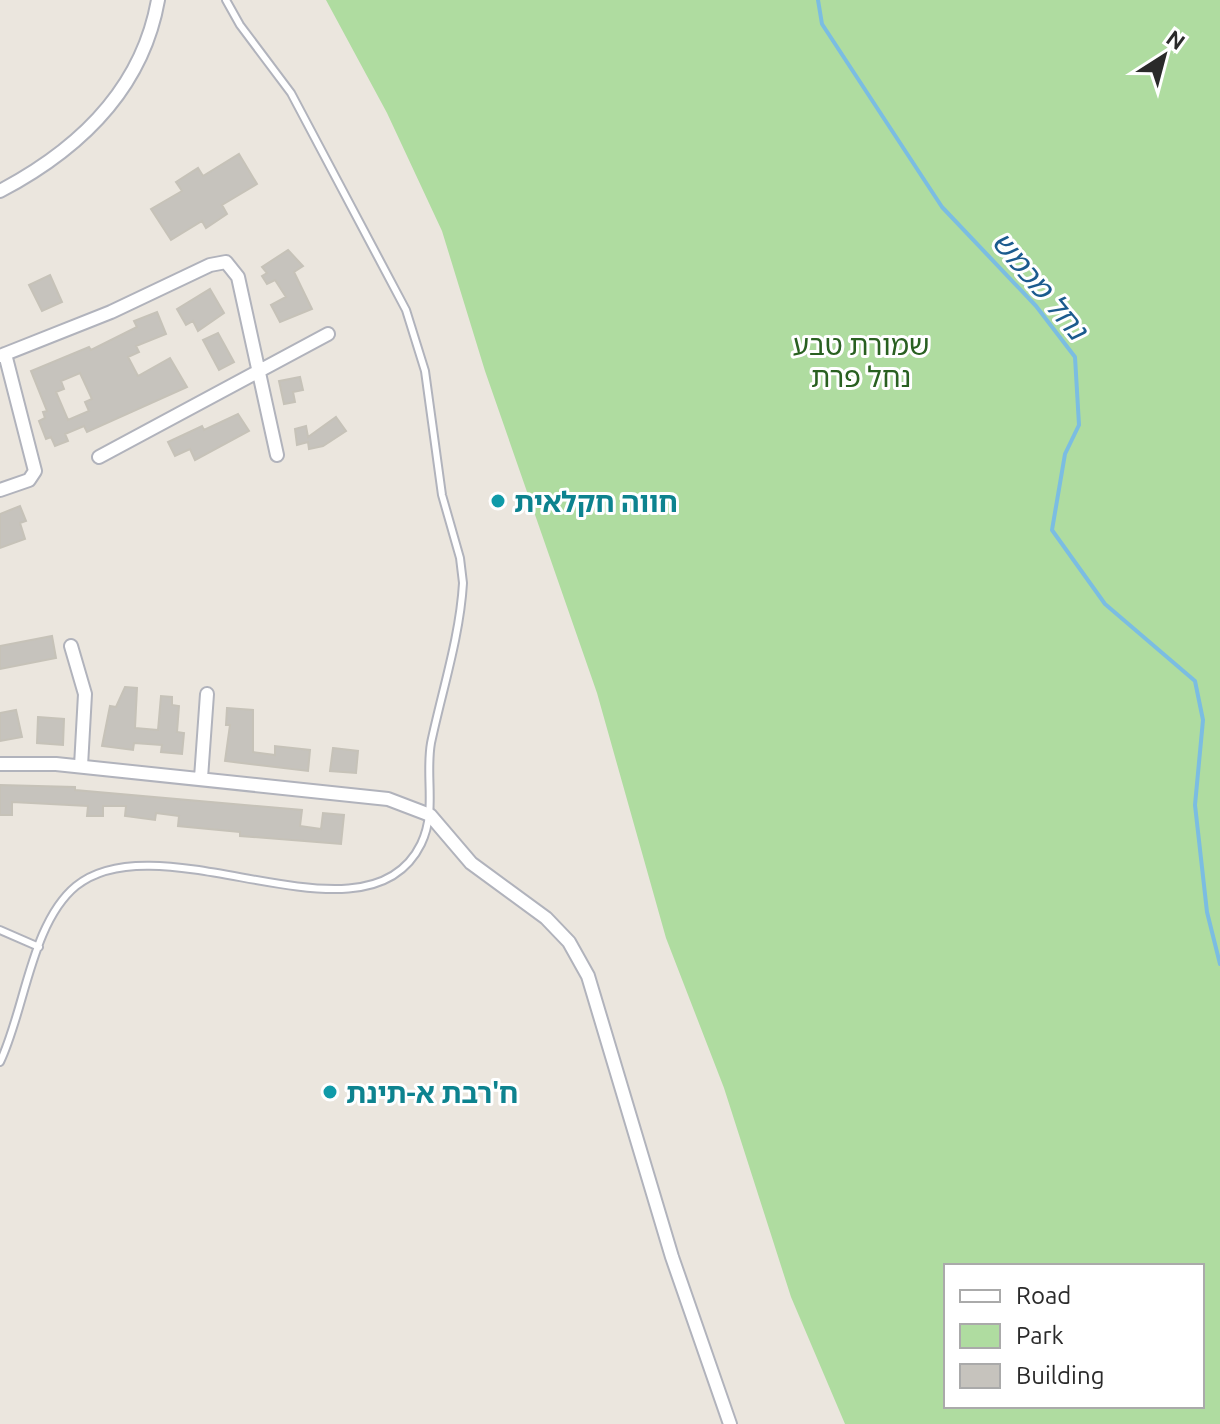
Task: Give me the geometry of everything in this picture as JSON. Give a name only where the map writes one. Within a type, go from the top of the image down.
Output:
[{"type":"street","points":[[0,191],[36,171],[88,131],[125,88],[148,45],[158,0]]},
{"type":"street","points":[[0,490],[28,481],[35,471],[2,355],[223,262],[233,267],[238,277],[277,455]]},
{"type":"street","points":[[99,457],[328,334]]},
{"type":"street","points":[[71,646],[85,694],[81,766]]},
{"type":"street","points":[[201,778],[207,694]]},
{"type":"street","points":[[0,764],[81,766],[371,795],[430,815],[471,863],[546,918],[569,942],[588,976],[672,1257],[730,1424]]},
{"type":"lane","points":[[0,1062],[51,917],[68,894],[102,872],[148,866],[337,888],[372,886],[387,880],[411,860],[426,832],[430,815],[429,756],[463,583],[460,558],[442,495],[423,361],[402,300],[291,93],[240,25],[226,0]]},
{"type":"lane","points":[[0,930],[39,947]]},
{"type":"green space","name":"שמורת טבע נחל פרת","points":[[326,0],[1220,0],[1220,1424],[845,1424],[791,1297],[724,1088],[666,938],[597,693],[485,371],[442,231],[387,113]]},
{"type":"building","points":[[239,154],[257,184],[222,205],[227,214],[206,228],[202,221],[171,240],[151,209],[182,191],[176,182],[198,168],[203,176]]},
{"type":"building","points":[[288,250],[303,266],[294,272],[312,309],[280,322],[271,305],[286,297],[275,280],[267,284],[262,276],[267,273],[262,267]]},
{"type":"building","points":[[50,275],[62,302],[42,311],[29,285]]},
{"type":"building","points":[[210,289],[224,313],[198,331],[193,321],[186,325],[177,309]]},
{"type":"building","points":[[157,312],[166,334],[136,346],[139,352],[128,357],[138,376],[170,358],[187,387],[87,432],[84,426],[65,434],[68,441],[55,446],[51,437],[46,439],[39,421],[45,418],[43,412],[47,411],[31,371],[89,347],[91,350],[137,327],[134,321]],"holes":[[[80,373],[92,399],[85,402],[89,411],[68,420],[56,392],[64,389],[61,381]]]},
{"type":"building","points":[[218,333],[234,362],[219,370],[203,340]]},
{"type":"building","points":[[300,377],[303,390],[293,392],[295,402],[284,404],[279,381]]},
{"type":"building","points":[[238,414],[249,431],[195,460],[190,449],[175,456],[168,442]]},
{"type":"building","points":[[336,417],[346,431],[323,446],[309,449],[308,442],[297,445],[295,429],[306,426],[308,437]]},
{"type":"building","points":[[20,506],[26,521],[20,523],[25,539],[0,548],[0,514]]},
{"type":"building","points":[[52,636],[56,658],[0,669],[0,646]]},
{"type":"building","points":[[125,687],[137,688],[135,728],[158,730],[161,696],[172,697],[172,705],[179,706],[177,732],[184,733],[182,754],[161,752],[162,745],[134,743],[133,750],[102,746],[110,706],[116,707]]},
{"type":"building","points":[[227,708],[253,710],[253,752],[275,755],[275,746],[310,750],[308,771],[225,761],[230,725],[226,725]]},
{"type":"building","points":[[16,710],[22,737],[0,741],[0,713]]},
{"type":"building","points":[[38,717],[64,719],[63,745],[37,743]]},
{"type":"building","points":[[333,748],[358,751],[356,773],[330,771]]},
{"type":"building","points":[[0,785],[75,787],[75,790],[302,810],[300,826],[321,829],[323,813],[344,815],[341,844],[240,836],[240,832],[178,826],[179,816],[156,813],[155,820],[125,816],[126,806],[103,806],[103,816],[87,816],[88,806],[12,802],[12,815],[0,815]]},
{"type":"waterway","name":"נחל מכמש","points":[[818,0],[822,24],[942,207],[1036,306],[1075,357],[1079,425],[1065,454],[1052,530],[1105,604],[1195,681],[1203,720],[1195,805],[1207,912],[1220,964]]},
{"type":"place","name":"חווה חקלאית","points":[[498,501]]},
{"type":"place","name":"ח'רבת א-תינת","points":[[330,1092]]}]
